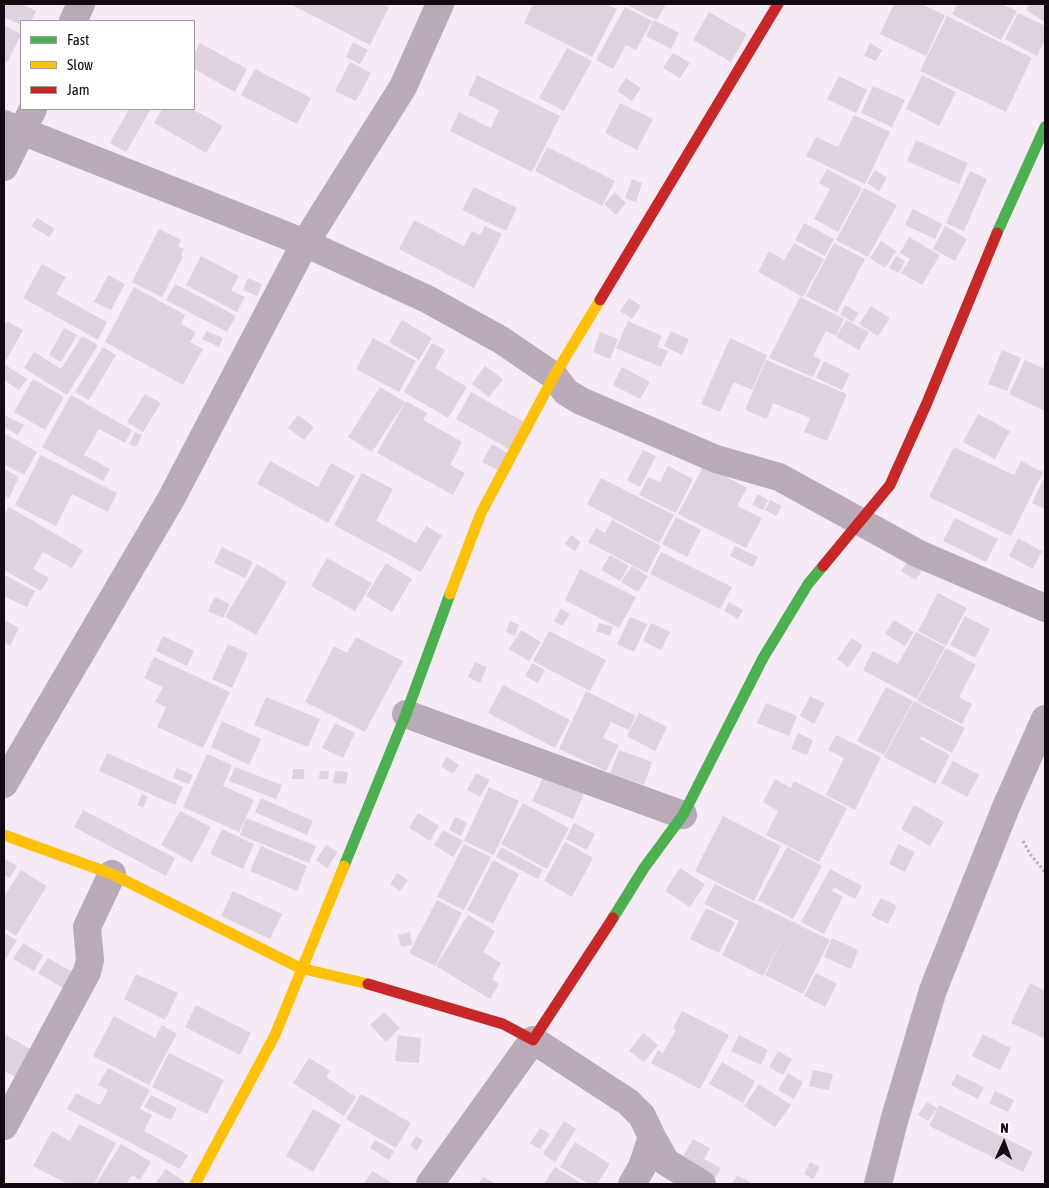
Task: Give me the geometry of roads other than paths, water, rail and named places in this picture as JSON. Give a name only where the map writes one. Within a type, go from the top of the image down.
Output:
[{"type":"street","points":[[73,20],[81,4]]},
{"type":"street","points":[[4,784],[171,499],[305,243],[403,87],[440,4]]},
{"type":"street","points":[[195,1184],[275,1035],[300,968],[406,714],[481,513],[554,376],[778,4]]},
{"type":"street","points":[[4,168],[20,122],[305,243],[427,299],[501,340],[554,376],[566,392],[581,401],[716,459],[779,478],[919,554],[1045,608]]},
{"type":"street","points":[[430,1184],[533,1040],[604,935],[644,868],[683,815],[763,658],[808,584],[890,485],[926,405],[1001,222],[1045,127]]},
{"type":"street","points":[[406,714],[683,815]]},
{"type":"street","points":[[878,1184],[894,1121],[933,990],[1006,807],[1045,719]]},
{"type":"street","points":[[4,835],[112,874],[300,968],[396,991],[503,1024],[533,1040],[628,1102],[642,1116],[666,1162],[702,1184]]},
{"type":"street","points":[[4,1126],[87,972],[90,960],[87,927],[112,874]]},
{"type":"street","points":[[632,1184],[642,1167],[652,1137]]}]
